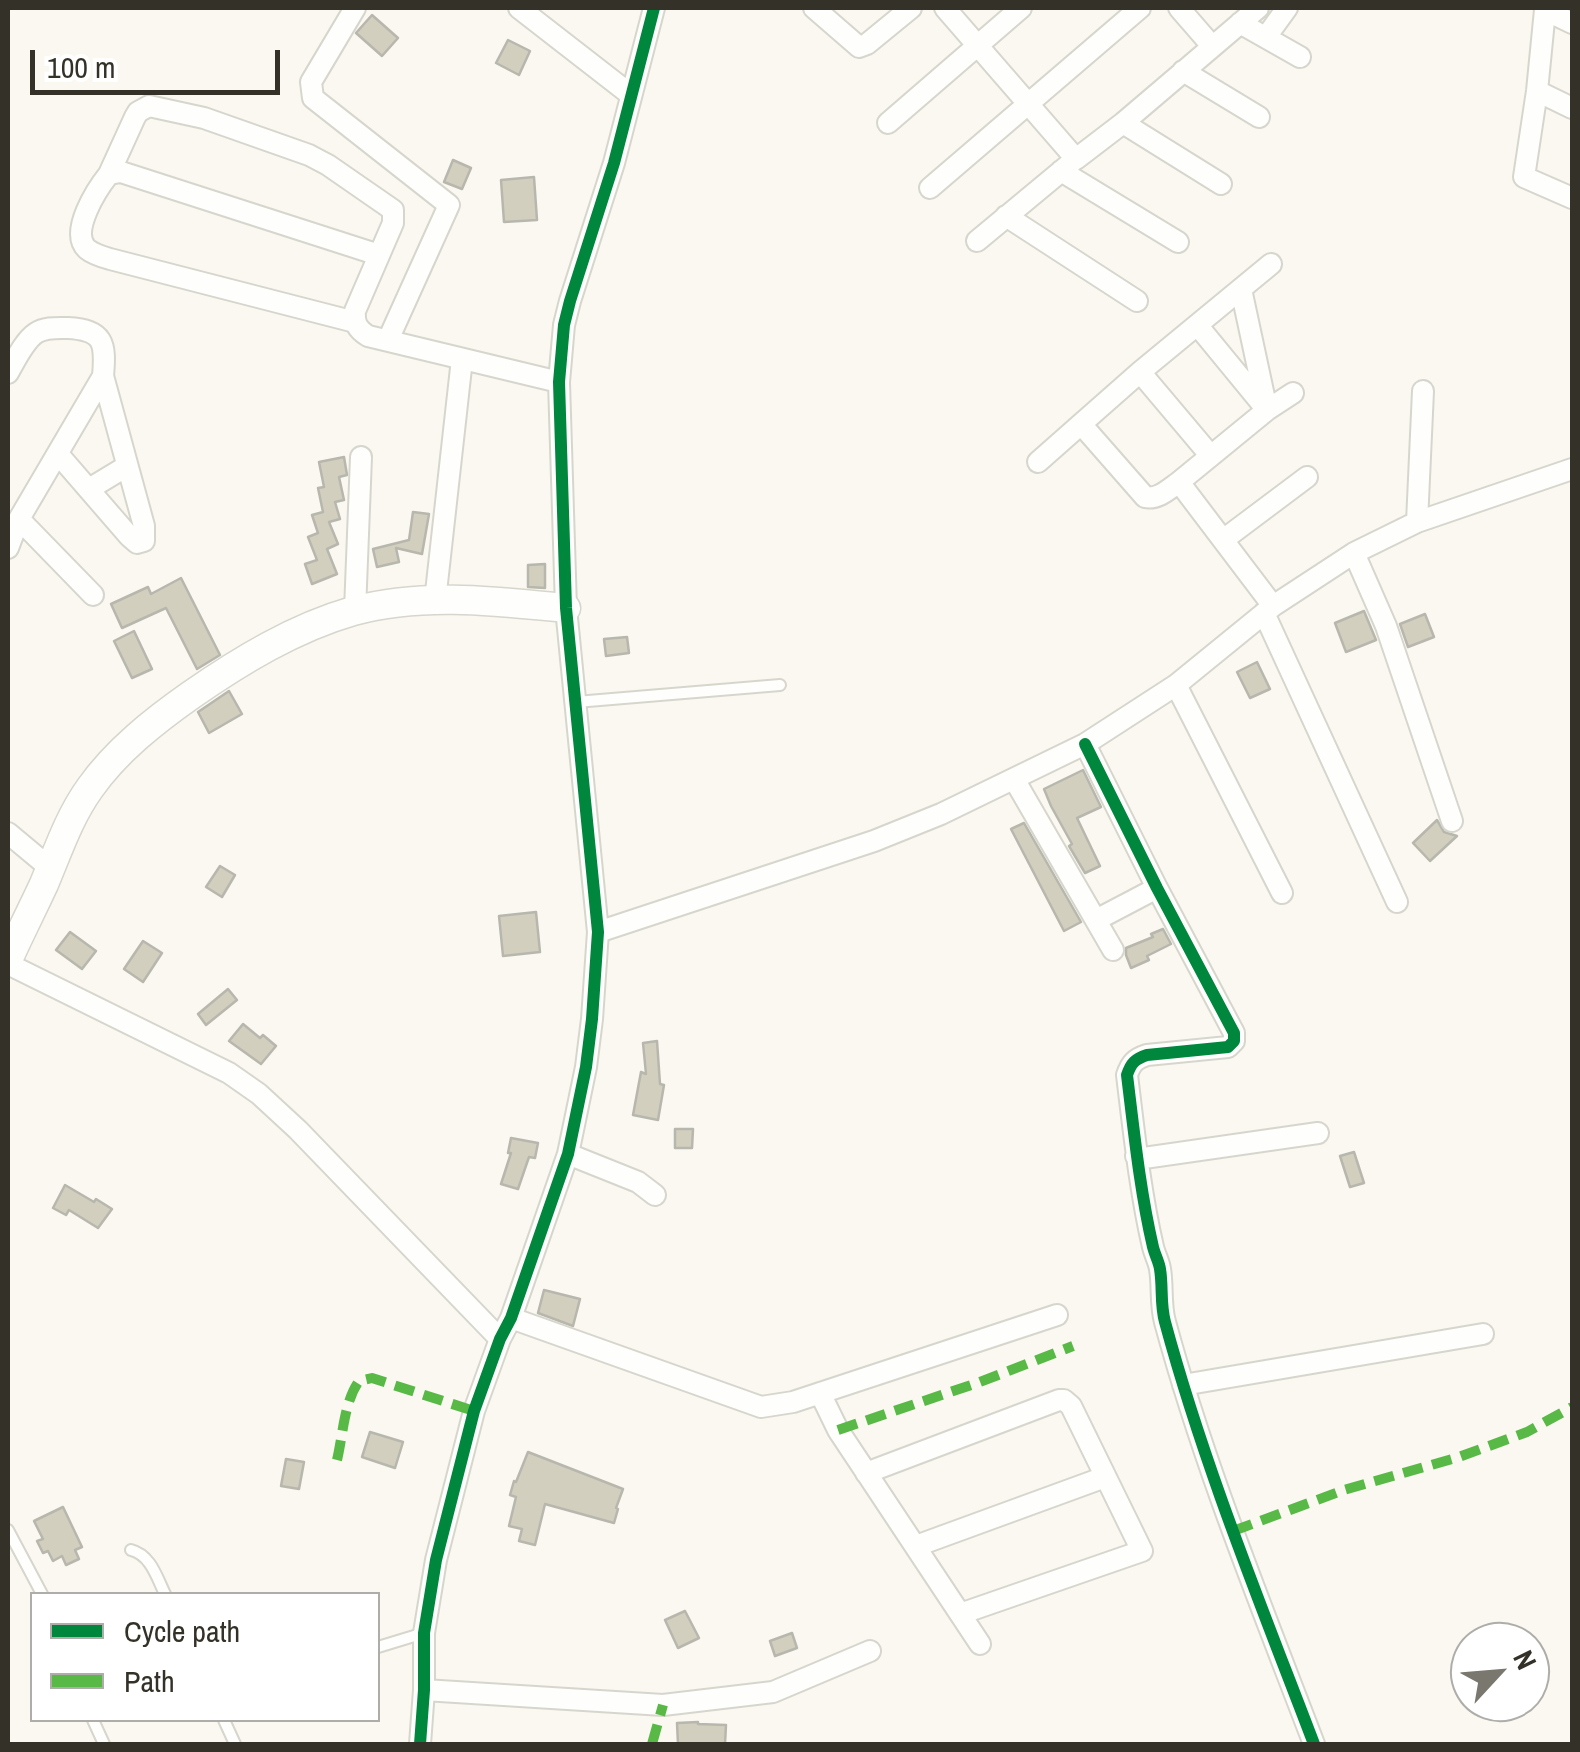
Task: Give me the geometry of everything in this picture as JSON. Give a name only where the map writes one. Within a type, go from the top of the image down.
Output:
[{"type":"street","points":[[356,8],[311,82],[312,98],[449,205],[388,340]]},
{"type":"street","points":[[520,8],[631,95]]},
{"type":"street","points":[[420,1744],[424,1633],[436,1560],[474,1411],[568,1154],[586,1068],[598,932],[566,608],[559,382],[567,313],[614,163],[654,8]]},
{"type":"street","points":[[814,8],[859,47],[911,8]]},
{"type":"street","points":[[945,8],[1027,102],[1069,165],[1178,242]]},
{"type":"street","points":[[888,123],[1021,8]]},
{"type":"street","points":[[930,188],[1140,8]]},
{"type":"street","points":[[1179,8],[1212,46]]},
{"type":"street","points":[[977,241],[1123,124],[1258,8]]},
{"type":"street","points":[[1266,38],[1287,8]]},
{"type":"street","points":[[1572,23],[1546,10],[1524,177],[1572,198]]},
{"type":"street","points":[[1240,23],[1300,57]]},
{"type":"street","points":[[1183,72],[1259,118]]},
{"type":"street","points":[[1537,91],[1572,108]]},
{"type":"street","points":[[354,322],[88,250],[82,243],[82,223],[143,108],[157,106],[204,118],[309,155],[393,210],[393,223],[355,310],[354,322],[360,331],[559,382]]},
{"type":"street","points":[[1123,124],[1222,184]]},
{"type":"street","points":[[109,174],[132,175],[379,255]]},
{"type":"street","points":[[1006,216],[1137,300]]},
{"type":"street","points":[[1038,462],[1271,264]]},
{"type":"street","points":[[1241,289],[1267,410]]},
{"type":"street","points":[[1198,326],[1267,410]]},
{"type":"street","points":[[8,373],[36,333],[57,328],[92,331],[103,348],[103,376],[144,526],[144,542],[129,536],[58,454]]},
{"type":"street","points":[[435,601],[462,359]]},
{"type":"street","points":[[1140,372],[1210,455]]},
{"type":"street","points":[[8,548],[19,519],[103,376]]},
{"type":"street","points":[[1416,522],[1423,390]]},
{"type":"street","points":[[1081,424],[1145,497],[1152,499],[1293,393]]},
{"type":"street","points":[[354,611],[361,457]]},
{"type":"street","points":[[89,489],[128,466]]},
{"type":"street","points":[[598,932],[874,842],[941,814],[1085,744],[1176,685],[1268,610],[1354,553],[1416,522],[1572,469]]},
{"type":"street","points":[[1223,540],[1307,477]]},
{"type":"street","points":[[1179,482],[1223,540],[1268,610],[1398,902]]},
{"type":"street","points":[[19,519],[93,595]]},
{"type":"street","points":[[1354,553],[1386,626],[1452,821]]},
{"type":"street","points":[[500,1339],[259,1094],[230,1073],[8,962],[72,816],[90,787],[110,762],[145,731],[229,669],[296,633],[354,611],[435,601],[566,608]]},
{"type":"street","points":[[1176,685],[1282,893]]},
{"type":"street","points":[[1085,744],[1235,1037],[1228,1047],[1147,1055],[1130,1065],[1127,1075],[1136,1156],[1160,1269],[1161,1306],[1191,1414],[1314,1744]]},
{"type":"street","points":[[1014,778],[1113,950]]},
{"type":"street","points":[[8,833],[50,868]]},
{"type":"street","points":[[1096,920],[1157,888]]},
{"type":"street","points":[[1136,1156],[1318,1134]]},
{"type":"street","points":[[568,1154],[638,1182],[654,1195]]},
{"type":"street","points":[[511,1318],[760,1407],[793,1402],[1057,1315]]},
{"type":"street","points":[[1183,1385],[1482,1334]]},
{"type":"street","points":[[820,1392],[838,1430],[980,1644]]},
{"type":"street","points":[[866,1473],[1064,1400],[1071,1406],[1142,1551],[960,1614]]},
{"type":"street","points":[[916,1546],[1105,1477]]},
{"type":"street","points":[[424,1690],[663,1705],[773,1692],[870,1651]]},
{"type":"lane","points":[[575,702],[780,685]]},
{"type":"lane","points":[[8,1530],[41,1592]]},
{"type":"lane","points":[[131,1550],[148,1561],[164,1592]]},
{"type":"lane","points":[[380,1646],[424,1633]]},
{"type":"building","points":[[372,15],[398,38],[382,56],[356,33]]},
{"type":"building","points":[[508,40],[530,51],[519,75],[496,63]]},
{"type":"building","points":[[453,160],[471,168],[462,189],[444,182]]},
{"type":"building","points":[[534,177],[537,220],[504,222],[501,180]]},
{"type":"building","points":[[344,457],[347,475],[339,477],[344,500],[335,502],[340,519],[329,522],[338,544],[327,549],[337,574],[312,584],[305,564],[317,560],[308,537],[318,533],[312,515],[323,512],[318,488],[324,487],[319,462]]},
{"type":"building","points":[[413,512],[429,514],[422,554],[396,548],[399,562],[377,567],[373,549],[409,540]]},
{"type":"building","points":[[545,564],[545,588],[528,587],[528,565]]},
{"type":"building","points":[[181,578],[220,655],[197,669],[166,608],[122,628],[111,604],[148,587],[151,594]]},
{"type":"building","points":[[1364,611],[1376,640],[1346,652],[1335,623]]},
{"type":"building","points":[[1425,614],[1434,637],[1408,647],[1400,624]]},
{"type":"building","points":[[134,631],[152,669],[132,678],[114,641]]},
{"type":"building","points":[[627,637],[629,653],[606,656],[604,639]]},
{"type":"building","points":[[1257,662],[1270,689],[1250,698],[1237,672]]},
{"type":"building","points":[[229,691],[242,714],[209,733],[198,712]]},
{"type":"building","points":[[1083,770],[1101,807],[1077,818],[1100,866],[1085,873],[1044,789]]},
{"type":"building","points":[[1437,820],[1444,832],[1457,836],[1430,861],[1413,843]]},
{"type":"building","points":[[1024,823],[1081,922],[1064,931],[1011,829]]},
{"type":"building","points":[[220,866],[235,875],[222,897],[206,887]]},
{"type":"building","points":[[536,912],[540,952],[503,956],[499,916]]},
{"type":"building","points":[[1163,929],[1171,944],[1131,968],[1126,948]]},
{"type":"building","points":[[70,932],[96,951],[82,969],[56,950]]},
{"type":"building","points":[[143,941],[162,953],[143,982],[124,969]]},
{"type":"building","points":[[228,989],[237,1000],[206,1025],[198,1014]]},
{"type":"building","points":[[243,1024],[276,1046],[261,1064],[229,1041]]},
{"type":"building","points":[[657,1041],[660,1084],[664,1085],[658,1120],[633,1115],[641,1072],[646,1074],[643,1043]]},
{"type":"building","points":[[675,1129],[693,1129],[692,1148],[675,1148]]},
{"type":"building","points":[[511,1138],[538,1143],[535,1158],[529,1157],[518,1189],[501,1184],[511,1153]]},
{"type":"building","points":[[1354,1152],[1364,1183],[1350,1187],[1340,1156]]},
{"type":"building","points":[[65,1185],[112,1209],[98,1228],[69,1210],[66,1215],[53,1208]]},
{"type":"building","points":[[544,1290],[580,1299],[573,1326],[538,1313]]},
{"type":"building","points":[[370,1432],[403,1442],[395,1468],[362,1457]]},
{"type":"building","points":[[528,1452],[623,1489],[614,1523],[545,1504],[535,1545],[519,1541],[522,1529],[509,1526],[516,1497],[510,1495]]},
{"type":"building","points":[[286,1459],[304,1462],[299,1489],[281,1486]]},
{"type":"building","points":[[63,1507],[82,1547],[75,1550],[79,1559],[66,1565],[62,1556],[53,1561],[48,1551],[43,1553],[37,1541],[43,1539],[34,1521]]},
{"type":"building","points":[[685,1611],[699,1638],[678,1648],[665,1620]]},
{"type":"building","points":[[792,1633],[797,1648],[775,1656],[770,1641]]},
{"type":"building","points":[[677,1723],[726,1725],[725,1744],[678,1744]]},
{"type":"marked path","points":[[838,1430],[1073,1346]]},
{"type":"marked path","points":[[337,1460],[347,1409],[359,1381],[372,1378],[474,1411]]},
{"type":"marked path","points":[[1233,1531],[1344,1490],[1459,1457],[1527,1432],[1572,1407]]},
{"type":"marked path","points":[[652,1744],[663,1705]]},
{"type":"cycle path","points":[[420,1744],[424,1633],[436,1560],[474,1411],[568,1154],[586,1067],[598,932],[566,608],[559,382],[570,301],[614,163],[654,8]]},
{"type":"cycle path","points":[[1085,744],[1234,1033],[1234,1041],[1228,1047],[1147,1055],[1134,1062],[1127,1075],[1144,1205],[1160,1269],[1165,1322],[1180,1376],[1215,1482],[1314,1744]]}]
